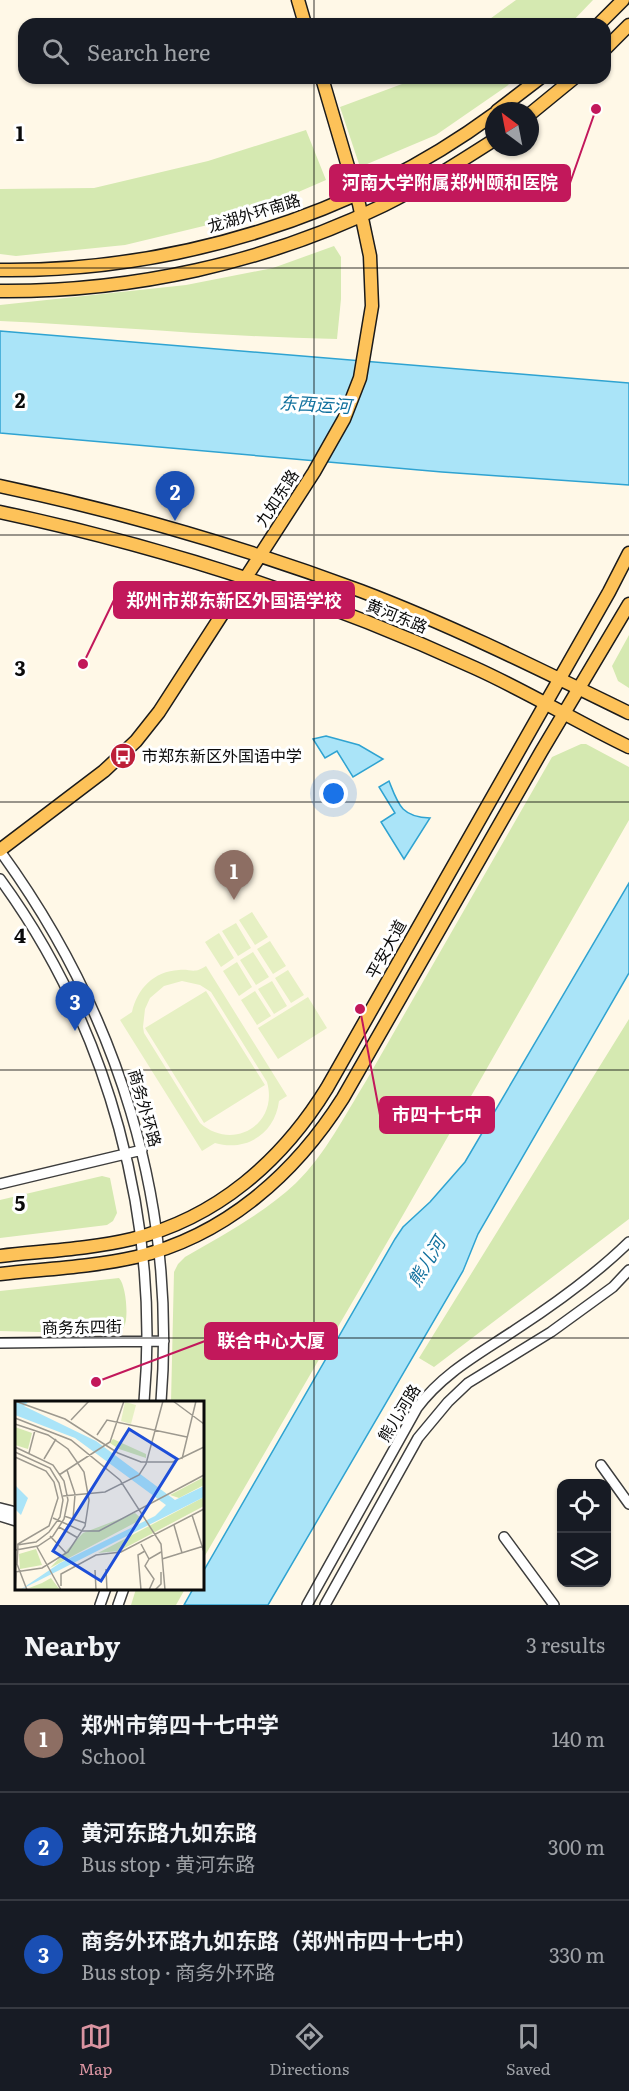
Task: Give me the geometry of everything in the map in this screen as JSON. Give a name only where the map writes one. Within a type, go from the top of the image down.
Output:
[{"type":"main road","points":[[291,0],[296,18]]},
{"type":"main road","points":[[298,0],[303,18]]},
{"type":"main road","points":[[605,18],[623,0]]},
{"type":"main road","points":[[611,43],[629,25]]},
{"type":"main road","name":"九如东路","points":[[317,84],[353,195]]},
{"type":"main road","name":"九如东路","points":[[0,850],[104,771],[136,741],[159,712],[242,576],[309,474],[342,407],[363,343],[365,276],[359,216],[324,84]]},
{"type":"main road","name":"龙湖外环南路","points":[[509,102],[532,84]]},
{"type":"main road","points":[[539,107],[567,84]]},
{"type":"main road","name":"龙湖外环南路","points":[[0,270],[100,265],[185,251],[286,221],[353,195],[420,161],[485,119]]},
{"type":"main road","points":[[0,291],[29,292],[103,286],[189,272],[245,257],[303,239],[359,216],[431,180],[485,146]]},
{"type":"main road","name":"黄河东路","points":[[0,486],[134,518],[256,554],[388,602],[487,644],[629,713]]},
{"type":"main road","name":"黄河东路","points":[[0,512],[117,540],[242,576],[378,626],[484,672],[629,747]]},
{"type":"main road","name":"平安大道","points":[[0,1256],[102,1244],[156,1232],[192,1217],[238,1189],[276,1156],[308,1118],[327,1088],[629,553]]},
{"type":"main road","name":"九如东路","points":[[0,841],[100,766],[130,736],[153,708],[242,576]]},
{"type":"main road","points":[[0,1274],[104,1263],[142,1255],[200,1234],[249,1204],[270,1187],[309,1146],[343,1098],[578,688],[629,604]]},
{"type":"street","name":"商务外环路","points":[[0,850],[49,923],[85,989],[116,1065],[142,1150],[162,1269],[165,1341],[161,1401]]},
{"type":"street","name":"商务外环路","points":[[0,879],[39,939],[70,996],[100,1070],[125,1154],[133,1187],[147,1298],[148,1341],[144,1401]]},
{"type":"street","points":[[0,1184],[142,1150]]},
{"type":"street","name":"熊儿河路","points":[[307,1605],[417,1408],[431,1390],[452,1371],[578,1286],[629,1242]]},
{"type":"street","name":"熊儿河路","points":[[325,1605],[418,1438],[448,1402],[468,1383],[551,1332],[613,1287],[629,1270]]},
{"type":"street","name":"商务东四街","points":[[0,1343],[165,1341]]},
{"type":"street","points":[[602,1465],[629,1504]]},
{"type":"street","points":[[0,1508],[15,1512]]},
{"type":"street","points":[[0,1516],[15,1521]]},
{"type":"street","points":[[504,1537],[554,1605]]},
{"type":"street","points":[[100,1605],[105,1590]]},
{"type":"street","points":[[118,1605],[123,1590]]},
{"type":"green space","points":[[516,0],[593,0],[576,18],[491,18]]},
{"type":"green space","points":[[402,84],[509,84],[436,135],[360,167],[340,107]]},
{"type":"green space","points":[[306,130],[326,180],[241,217],[125,245],[16,256],[0,254],[0,189],[94,188],[208,161]]},
{"type":"green space","points":[[334,246],[341,257],[341,299],[337,339],[0,321],[0,305],[186,285],[273,268]]},
{"type":"green space","points":[[629,635],[629,688],[618,681],[612,666]]},
{"type":"green space","points":[[586,744],[629,767],[629,820],[204,1557],[204,1401],[171,1401],[174,1272],[185,1257],[270,1205],[296,1183],[316,1160],[366,1081],[552,757]]},
{"type":"green space","points":[[252,912],[268,937],[255,945],[239,920]]},
{"type":"green space","points":[[236,923],[251,948],[238,956],[222,931]]},
{"type":"green space","points":[[219,933],[234,958],[221,967],[205,942]]},
{"type":"green space","points":[[270,941],[286,966],[273,974],[257,949]]},
{"type":"green space","points":[[253,952],[269,977],[256,985],[240,960]]},
{"type":"green space","points":[[237,962],[252,987],[239,996],[223,971]]},
{"type":"green space","points":[[206,966],[287,1096],[279,1101],[272,1123],[257,1138],[238,1145],[215,1143],[202,1151],[120,1020],[132,1012],[142,989],[154,978],[170,971],[196,971]],"holes":[[[182,981],[200,985],[211,992],[267,1082],[269,1097],[266,1110],[260,1121],[239,1134],[226,1135],[213,1131],[200,1123],[144,1033],[145,1009],[150,998],[164,986]]]},
{"type":"green space","points":[[288,970],[304,995],[291,1003],[275,978]]},
{"type":"green space","points":[[272,981],[287,1006],[274,1014],[258,989]]},
{"type":"green space","points":[[206,991],[265,1085],[204,1123],[145,1028]]},
{"type":"green space","points":[[255,991],[271,1016],[257,1025],[241,1000]]},
{"type":"green space","points":[[308,997],[327,1028],[278,1059],[258,1028]]},
{"type":"green space","points":[[629,1019],[629,1219],[434,1367],[419,1358]]},
{"type":"green space","points":[[102,1176],[110,1178],[117,1213],[113,1221],[107,1225],[0,1238],[0,1200]]},
{"type":"green space","points":[[119,1278],[125,1294],[126,1323],[117,1334],[0,1331],[0,1291]]},
{"type":"green space","points":[[135,1590],[184,1590],[176,1605],[131,1605]]},
{"type":"water","name":"东西运河","points":[[0,331],[629,383],[629,485],[442,472],[0,433]]},
{"type":"water","points":[[326,736],[359,745],[383,759],[353,777],[337,751],[325,758],[313,739]]},
{"type":"water","points":[[389,781],[402,808],[413,815],[430,818],[404,859],[381,822],[395,813],[379,787]]},
{"type":"water","name":"熊儿河","points":[[629,883],[629,973],[478,1234],[463,1271],[268,1605],[184,1605],[192,1590],[204,1590],[204,1570],[395,1239],[403,1227],[430,1202],[465,1162]]},
{"type":"place","name":"河南大学附属郑州颐和医院","points":[[596,109]]},
{"type":"place","name":"黄河东路九如东路","points":[[175,521]]},
{"type":"place","name":"郑州市郑东新区外国语学校","points":[[83,664]]},
{"type":"place","name":"市郑东新区外国语中学","points":[[123,756]]},
{"type":"place","name":"郑州市第四十七中学","points":[[234,900]]},
{"type":"place","name":"市四十七中","points":[[360,1009]]},
{"type":"place","name":"商务外环路九如东路（郑州市四十七中）","points":[[75,1031]]},
{"type":"place","name":"联合中心大厦","points":[[96,1382]]}]
